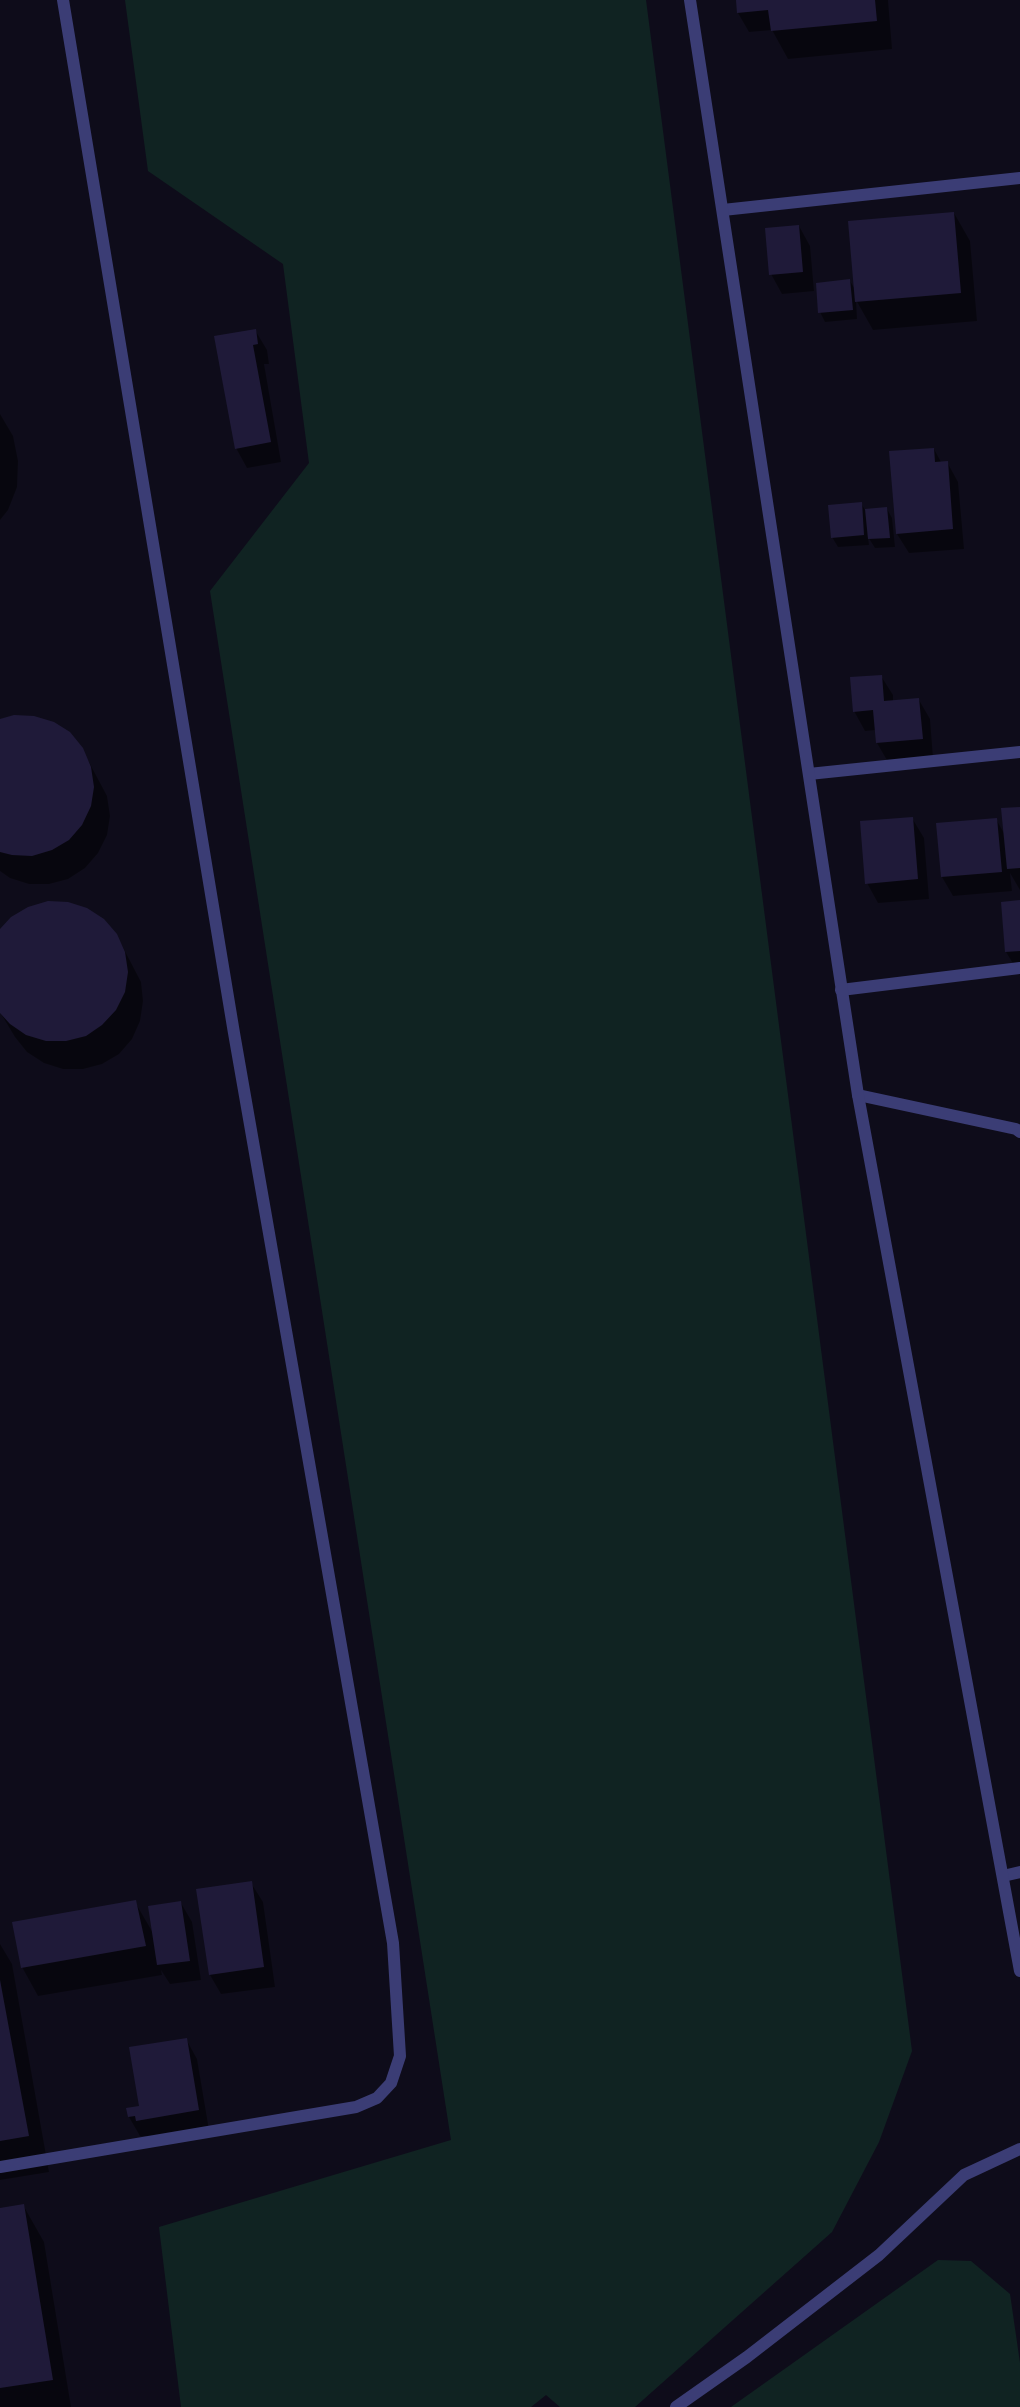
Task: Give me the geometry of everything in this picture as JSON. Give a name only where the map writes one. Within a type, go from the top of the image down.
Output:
[{"type":"street","points":[[0,2167],[356,2107],[377,2098],[391,2083],[400,2056],[394,1943],[234,1033],[63,0]]},
{"type":"street","points":[[690,0],[858,1095],[1020,1971]]},
{"type":"street","points":[[723,210],[1020,178]]},
{"type":"street","points":[[809,774],[1020,752]]},
{"type":"street","points":[[841,990],[1020,968]]},
{"type":"street","points":[[858,1095],[1016,1129],[1020,1132]]},
{"type":"street","points":[[1003,1876],[1020,1872]]},
{"type":"street","points":[[676,2407],[747,2357],[879,2256],[964,2175],[1020,2148]]},
{"type":"green space","points":[[125,0],[646,0],[912,2051],[879,2142],[832,2232],[635,2407],[560,2407],[546,2395],[531,2407],[181,2407],[159,2227],[451,2140],[210,591],[309,463],[283,264],[148,171]]},
{"type":"green space","points":[[938,2260],[971,2261],[1010,2294],[1020,2363],[1020,2407],[731,2407]]},
{"type":"building","points":[[736,0],[875,0],[877,21],[771,31],[768,10],[737,13]]},
{"type":"building","points":[[954,212],[961,293],[855,302],[848,221]]},
{"type":"building","points":[[799,225],[803,272],[769,275],[765,228]]},
{"type":"building","points":[[850,279],[853,310],[818,313],[816,283]]},
{"type":"building","points":[[256,329],[258,344],[253,345],[271,442],[235,449],[214,336]]},
{"type":"building","points":[[934,448],[935,462],[948,461],[953,529],[896,534],[889,451]]},
{"type":"building","points":[[862,502],[864,535],[831,538],[828,505]]},
{"type":"building","points":[[887,507],[890,538],[868,539],[865,509]]},
{"type":"building","points":[[882,675],[884,701],[919,698],[923,739],[876,743],[873,710],[853,712],[850,677]]},
{"type":"building","points":[[14,715],[34,716],[54,722],[70,732],[83,748],[91,767],[94,787],[91,806],[82,825],[69,840],[52,850],[32,856],[0,852],[0,719]]},
{"type":"building","points":[[1020,807],[1020,868],[1007,869],[1001,808]]},
{"type":"building","points":[[913,817],[918,879],[865,884],[860,821]]},
{"type":"building","points":[[997,818],[1002,872],[941,877],[936,823]]},
{"type":"building","points":[[1020,900],[1020,951],[1005,952],[1001,902]]},
{"type":"building","points":[[48,901],[68,902],[87,908],[104,919],[117,934],[125,952],[128,972],[125,992],[116,1010],[102,1025],[86,1036],[66,1041],[46,1041],[26,1035],[10,1024],[0,1013],[0,929],[11,917],[28,907]]},
{"type":"building","points":[[252,1881],[264,1967],[209,1975],[196,1889]]},
{"type":"building","points":[[136,1900],[146,1946],[21,1968],[12,1922]]},
{"type":"building","points":[[181,1901],[190,1961],[157,1965],[148,1906]]},
{"type":"building","points":[[0,1980],[29,2136],[0,2141]]},
{"type":"building","points":[[187,2038],[199,2110],[136,2121],[135,2116],[128,2117],[126,2108],[139,2106],[129,2047]]},
{"type":"building","points":[[24,2204],[53,2380],[0,2388],[0,2208]]}]
